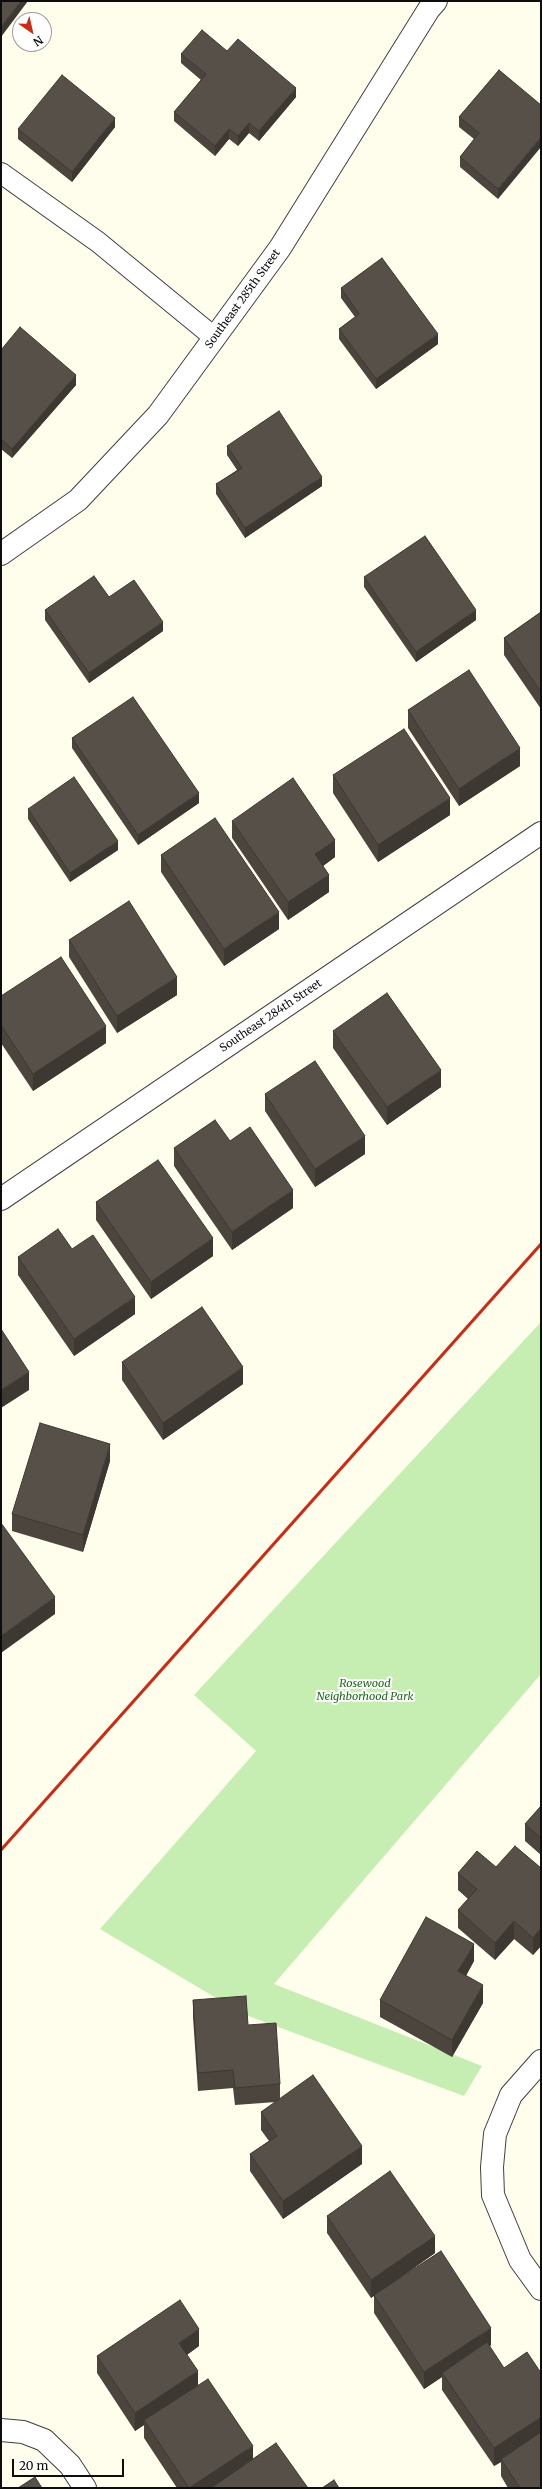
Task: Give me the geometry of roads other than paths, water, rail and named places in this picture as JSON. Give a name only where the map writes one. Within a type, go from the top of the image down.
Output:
[{"type":"street","name":"Southeast 285th Street","points":[[1,554],[78,500],[158,415],[280,248],[427,4]]},
{"type":"street","name":"Southeast 284th Street","points":[[1,1199],[541,833]]},
{"type":"street","points":[[541,2061],[511,2095],[495,2134],[492,2167],[493,2195],[520,2260],[541,2289]]},
{"type":"street","points":[[1,2430],[23,2432],[44,2440],[57,2451],[85,2488]]},
{"type":"lane","points":[[1,173],[98,242],[215,338]]},
{"type":"railway","points":[[1,1850],[541,1244]]},
{"type":"park label","name":"Rosewood Neighborhood Park","points":[[365,1690]]}]
